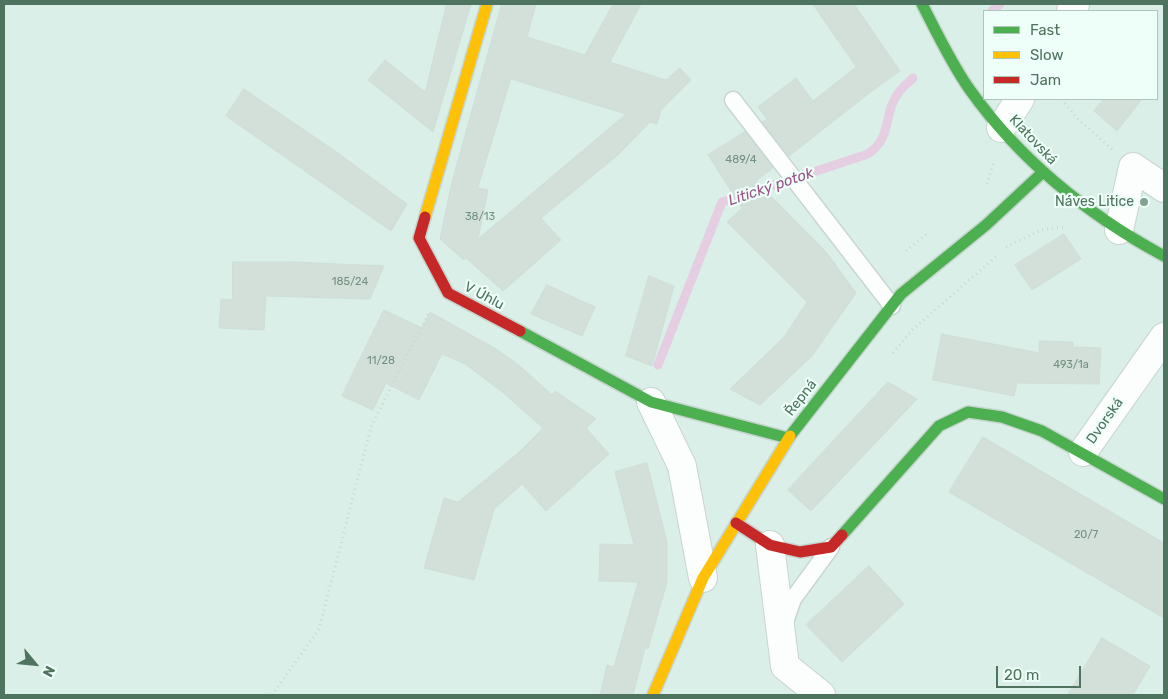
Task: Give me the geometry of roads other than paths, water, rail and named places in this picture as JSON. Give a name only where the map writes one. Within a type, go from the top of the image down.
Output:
[{"type":"street","name":"V Úhlu","points":[[487,4],[419,238],[448,293],[651,402],[788,438]]},
{"type":"street","name":"Klatovská","points":[[922,4],[970,89],[1001,128],[1043,172],[1064,192],[1119,230],[1164,256]]},
{"type":"street","points":[[1001,128],[1019,100]]},
{"type":"street","points":[[1119,230],[1133,167],[1164,188]]},
{"type":"street","name":"Řepná","points":[[654,695],[703,578],[788,438],[901,294],[986,225],[1043,172]]},
{"type":"street","name":"Dvorská","points":[[1164,337],[1083,452],[1164,499]]},
{"type":"street","points":[[651,402],[682,466],[703,578]]},
{"type":"street","points":[[736,523],[770,545],[800,552],[831,548],[940,426],[968,412],[1002,417],[1042,431],[1083,452]]},
{"type":"street","points":[[770,545],[785,666],[821,695]]},
{"type":"lane","points":[[733,100],[892,306]]},
{"type":"lane","points":[[781,634],[793,599],[831,548]]},
{"type":"waterway","name":"Litický potok","points":[[993,10],[1000,4]]},
{"type":"waterway","name":"Litický potok","points":[[658,365],[722,202],[868,154],[876,147],[885,132],[894,100],[913,78]]},
{"type":"place","name":"Náves Litice","points":[[1144,202]]}]
